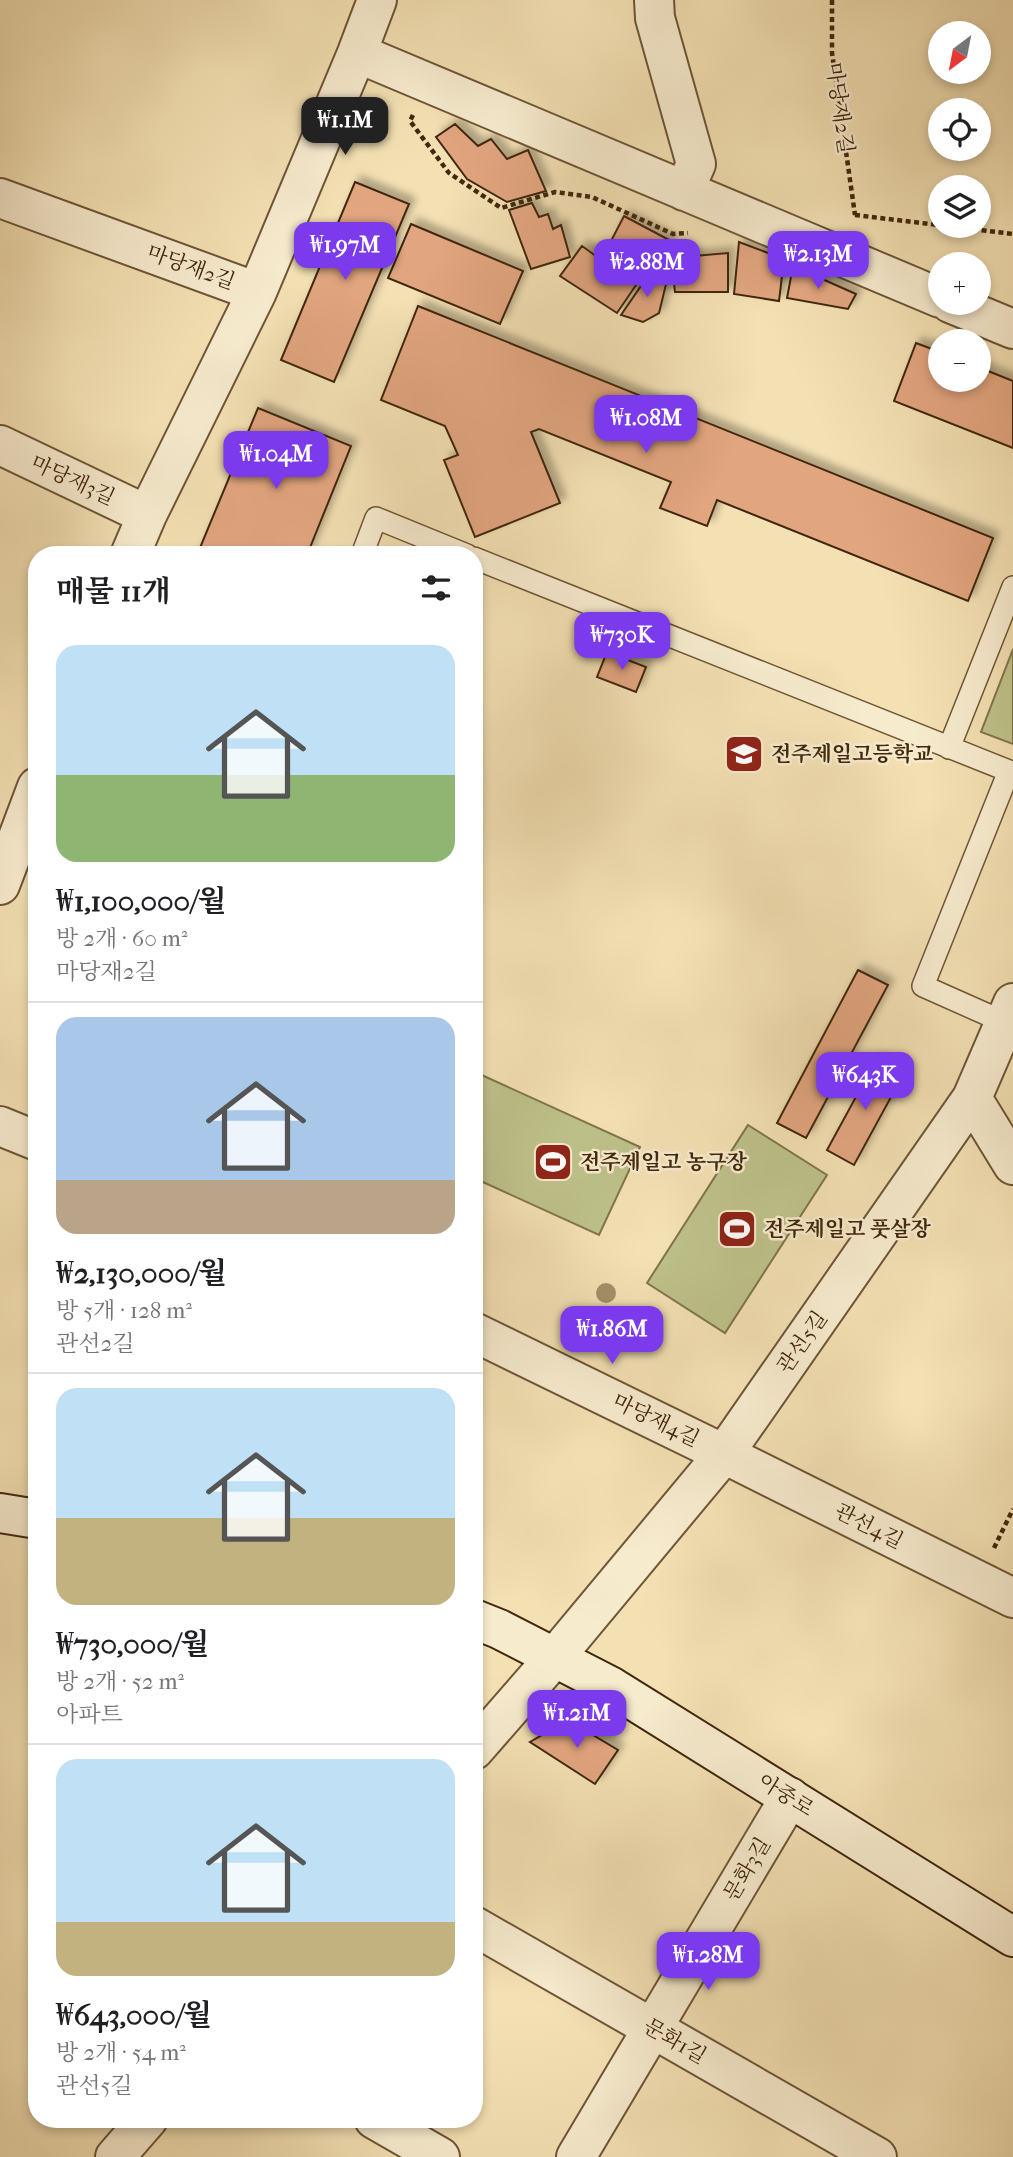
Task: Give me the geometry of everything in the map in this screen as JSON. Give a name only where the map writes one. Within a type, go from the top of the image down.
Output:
[{"type":"street","name":"마당재2길","points":[[0,198],[257,292],[377,0]]},
{"type":"street","points":[[654,0],[655,18],[696,164],[684,191]]},
{"type":"street","points":[[357,53],[928,293]]},
{"type":"street","points":[[135,546],[147,515],[257,292]]},
{"type":"street","points":[[979,315],[1013,329]]},
{"type":"street","name":"마당재3길","points":[[0,445],[147,515]]},
{"type":"street","points":[[0,885],[28,815]]},
{"type":"street","name":"관선5길","points":[[555,1657],[724,1454],[972,1098],[1009,1012]]},
{"type":"street","points":[[972,1098],[1013,1165]]},
{"type":"street","points":[[0,1126],[28,1137]]},
{"type":"street","name":"마당재4길","points":[[483,1336],[724,1454]]},
{"type":"street","name":"관선4길","points":[[724,1454],[1013,1598]]},
{"type":"street","points":[[0,1513],[28,1518]]},
{"type":"street","name":"아중로","points":[[483,1623],[612,1687],[1013,1937]]},
{"type":"street","points":[[483,1740],[555,1657]]},
{"type":"street","name":"문화3길","points":[[576,2157],[790,1797]]},
{"type":"street","name":"문화1길","points":[[483,1931],[877,2157]]},
{"type":"street","points":[[115,2157],[140,2128]]},
{"type":"street","points":[[390,2128],[440,2157]]},
{"type":"lane","points":[[366,546],[376,519],[444,546]]},
{"type":"lane","points":[[483,562],[1009,771],[923,986],[1009,1012]]},
{"type":"lane","points":[[949,748],[1013,587]]},
{"type":"path","name":"마당재2길","points":[[832,0],[832,53],[855,215],[1013,234]]},
{"type":"path","points":[[426,82],[410,121],[449,173],[502,208],[555,192],[592,197],[673,234],[694,232]]},
{"type":"green space","points":[[1013,649],[1013,744],[981,732]]},
{"type":"green space","name":"전주제일고 농구장","points":[[483,1076],[640,1147],[599,1235],[483,1182]]},
{"type":"green space","name":"전주제일고 풋살장","points":[[748,1125],[827,1175],[725,1333],[647,1283]]},
{"type":"building","points":[[455,124],[478,146],[491,139],[507,159],[528,150],[546,191],[507,202],[467,179],[436,137]]},
{"type":"building","points":[[355,182],[409,204],[334,382],[281,360]]},
{"type":"building","points":[[532,203],[539,217],[548,214],[553,229],[561,225],[570,257],[531,269],[509,210]]},
{"type":"building","points":[[624,216],[671,241],[658,264],[611,241]]},
{"type":"building","points":[[411,224],[523,271],[500,324],[388,278]]},
{"type":"building","points":[[739,242],[784,259],[779,301],[734,294]]},
{"type":"building","points":[[582,246],[636,285],[617,313],[560,276]]},
{"type":"building","points":[[728,253],[728,292],[675,292],[671,258]]},
{"type":"building","points":[[793,266],[856,294],[848,309],[787,298]]},
{"type":"building","points":[[652,270],[667,280],[659,313],[643,322],[621,315]]},
{"type":"building","points":[[418,306],[993,538],[968,601],[717,500],[707,526],[660,508],[671,482],[539,429],[531,432],[560,503],[475,537],[444,460],[458,455],[445,426],[381,400]]},
{"type":"building","points":[[916,343],[928,348],[928,392],[991,392],[991,372],[1013,381],[1013,448],[894,401]]},
{"type":"building","points":[[258,408],[351,446],[311,546],[201,546]]},
{"type":"building","points":[[607,652],[646,667],[636,692],[597,677]]},
{"type":"building","points":[[858,970],[888,985],[806,1138],[777,1123]]},
{"type":"building","points":[[876,1060],[903,1075],[854,1165],[827,1150]]},
{"type":"building","points":[[568,1720],[618,1750],[595,1784],[530,1742]]},
{"type":"place","name":"전주제일고등학교","points":[[744,754]]},
{"type":"place","name":"전주제일고 농구장","points":[[553,1162]]},
{"type":"place","name":"전주제일고 풋살장","points":[[737,1229]]}]
